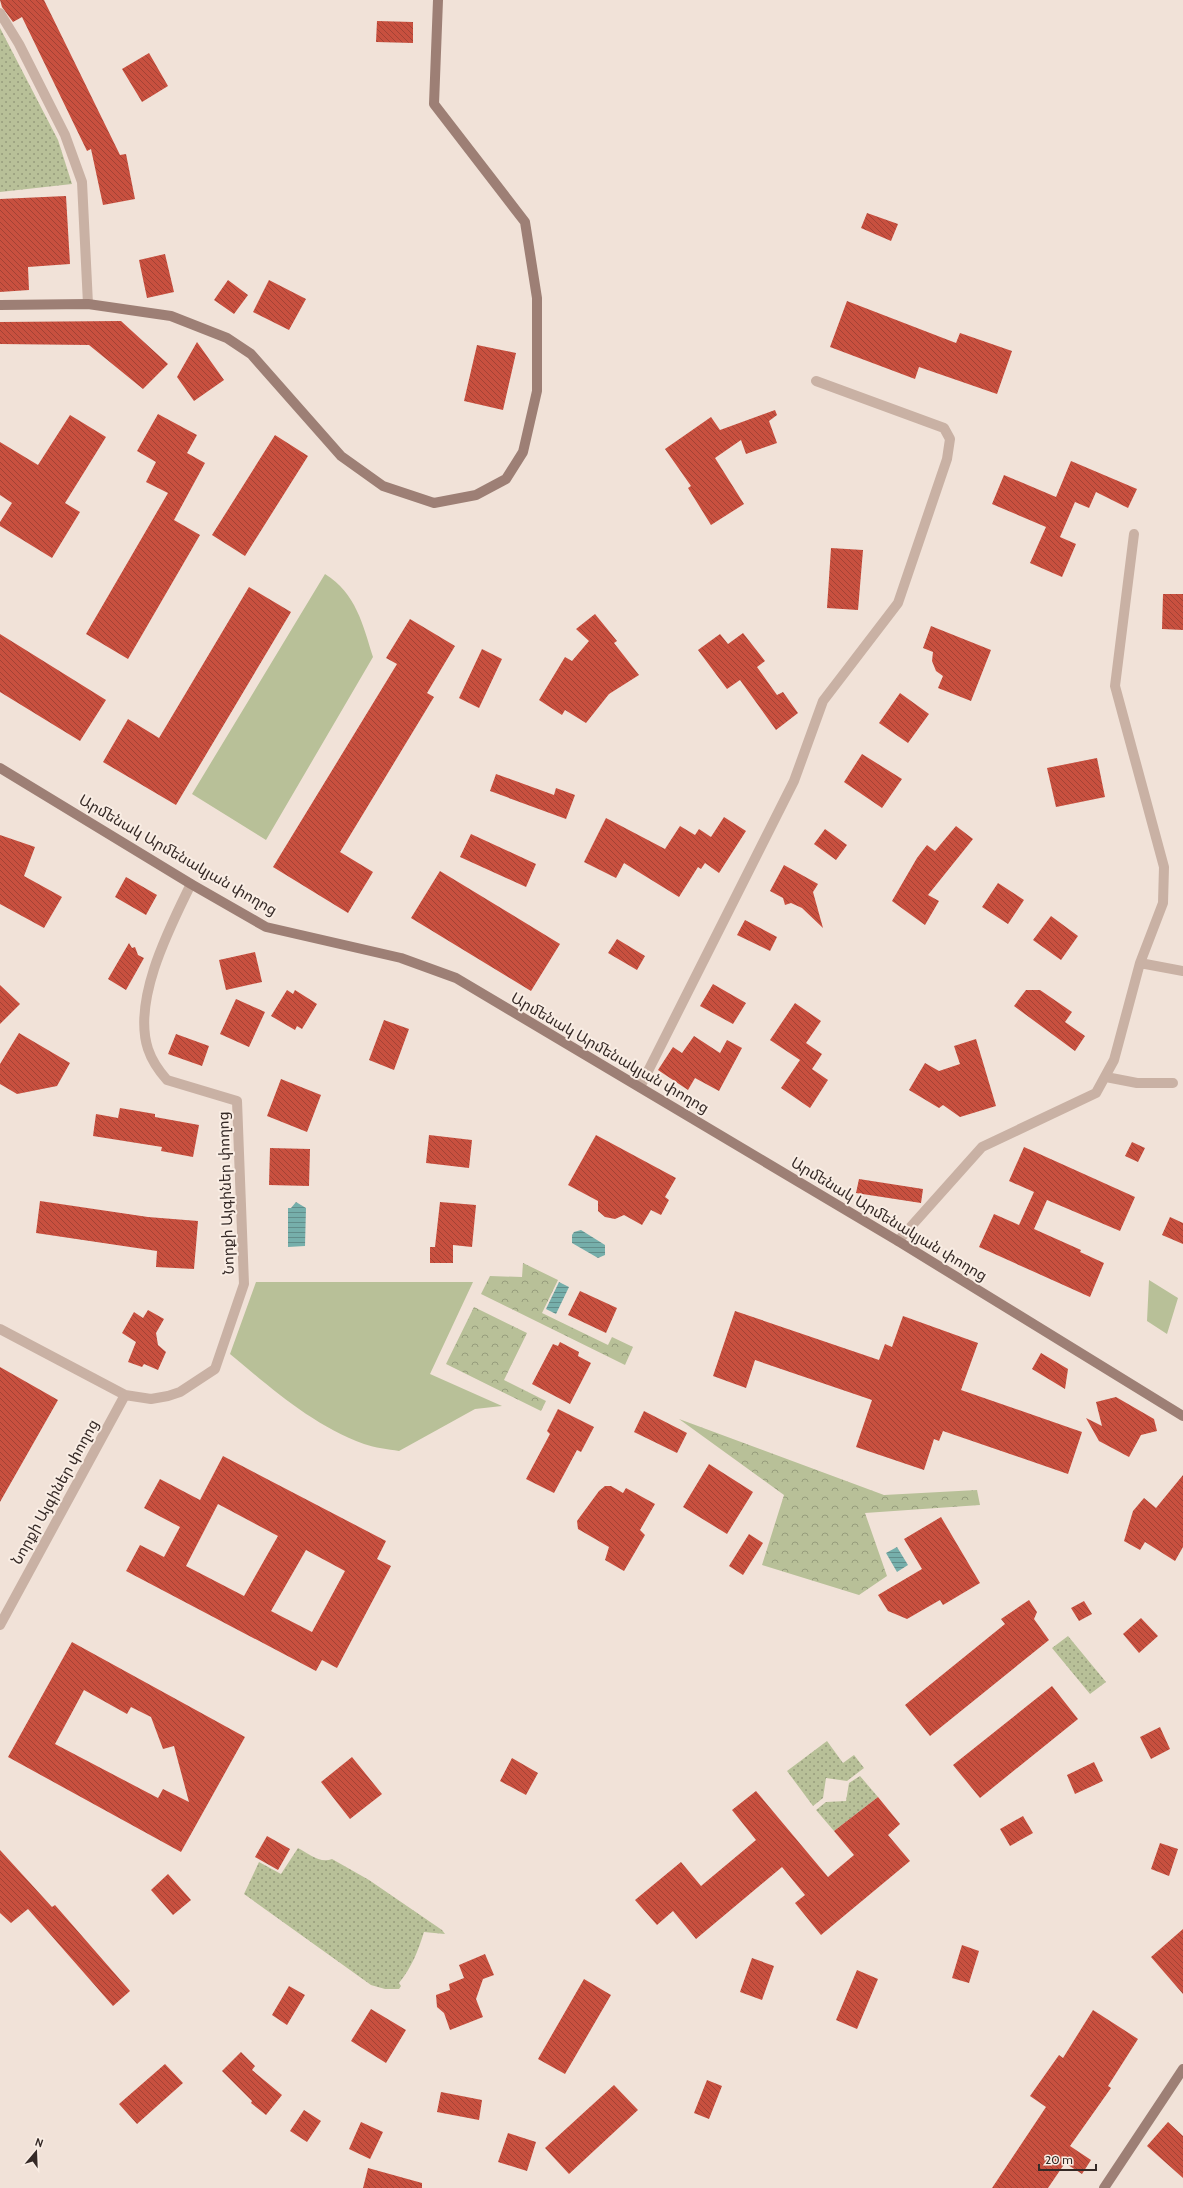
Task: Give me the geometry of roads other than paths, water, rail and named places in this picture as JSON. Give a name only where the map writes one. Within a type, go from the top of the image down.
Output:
[{"type":"main road","points":[[0,305],[88,304],[170,316],[227,338],[251,354],[341,456],[382,486],[434,503],[476,495],[506,479],[523,452],[537,391],[537,298],[525,222],[434,104],[438,0]]},
{"type":"main road","name":"Արմենակ Արմենակյան փողոց","points":[[0,768],[191,884],[266,927],[401,958],[456,978],[532,1025],[640,1087],[898,1242],[1183,1416]]},
{"type":"main road","points":[[1104,2188],[1183,2070]]},
{"type":"street","points":[[0,13],[19,44],[66,136],[82,182],[88,304]]},
{"type":"street","points":[[640,1087],[794,781],[823,701],[898,603],[947,459],[950,439],[944,428],[816,381]]},
{"type":"street","points":[[898,1242],[982,1147],[1096,1093],[1114,1060],[1140,963],[1163,903],[1164,868],[1115,686],[1134,534]]},
{"type":"street","name":"Նորքի Այգիներ փողոց","points":[[0,1329],[125,1395],[151,1399],[168,1396],[180,1392],[215,1368],[244,1284],[237,1102],[167,1080],[155,1065],[146,1039],[146,1004],[163,941],[191,884]]},
{"type":"street","points":[[1140,963],[1183,971]]},
{"type":"street","points":[[1106,1077],[1137,1083],[1173,1083]]},
{"type":"street","name":"Նորքի Այգիներ փողոց","points":[[0,1625],[125,1395]]},
{"type":"water","points":[[296,1202],[306,1208],[305,1246],[288,1247],[288,1208],[291,1208]]},
{"type":"water","points":[[581,1230],[605,1245],[605,1255],[598,1258],[572,1243],[572,1235],[574,1232]]},
{"type":"water","points":[[559,1282],[569,1287],[556,1314],[546,1309]]},
{"type":"water","points":[[897,1547],[908,1565],[897,1572],[886,1553]]}]
